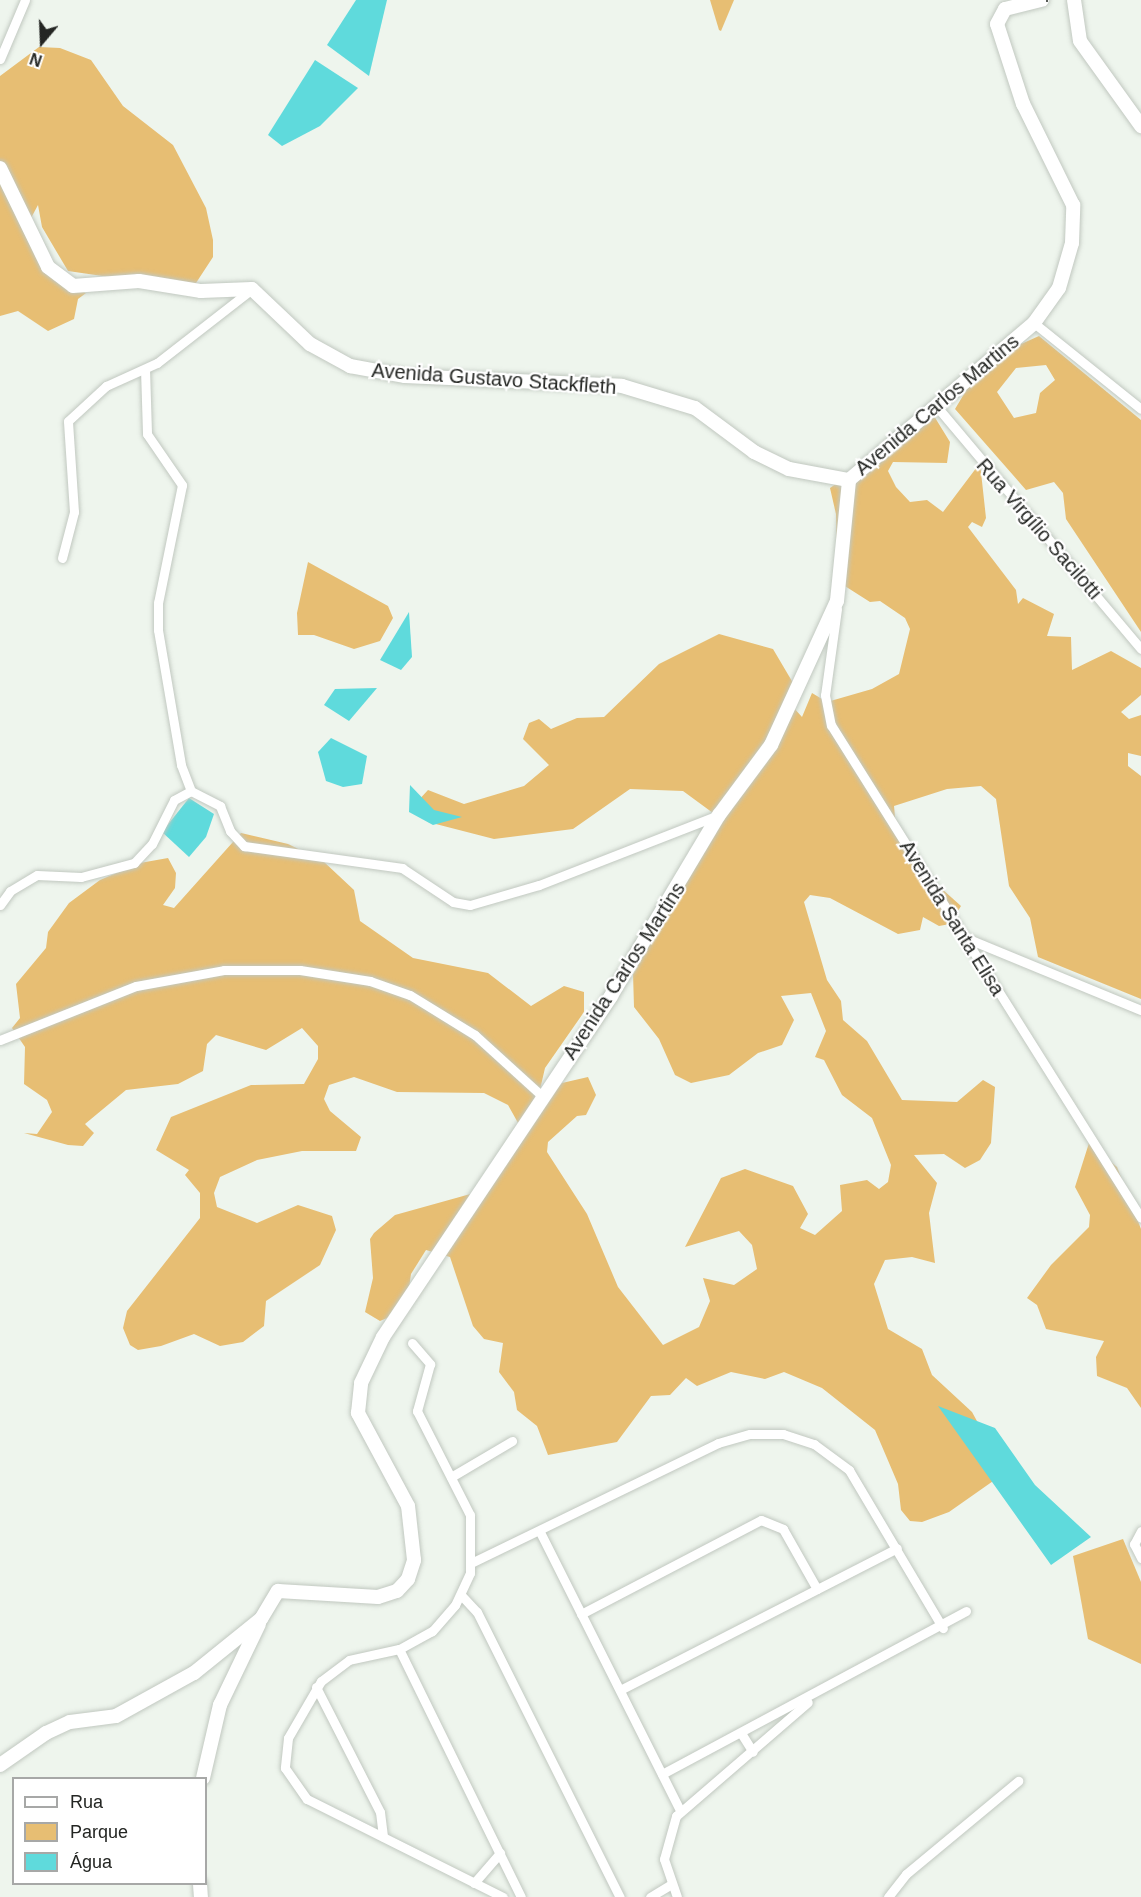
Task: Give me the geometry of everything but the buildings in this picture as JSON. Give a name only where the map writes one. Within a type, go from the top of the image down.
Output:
[{"type":"street","points":[[0,59],[25,0]]},
{"type":"street","name":"Avenida Carlos Martins","points":[[0,1765],[70,1722],[116,1716],[166,1690],[261,1619],[278,1591],[378,1598],[397,1591],[408,1579],[414,1560],[408,1506],[362,1428],[359,1393],[383,1337],[652,931],[720,815],[771,745],[837,601],[849,480],[938,408],[1034,324],[1061,282],[1075,215],[1023,104],[997,24],[1005,9],[1042,0]]},
{"type":"street","points":[[1074,0],[1080,41],[1141,126]]},
{"type":"street","points":[[0,168],[48,267],[63,282],[252,289]]},
{"type":"street","points":[[62,558],[74,512],[68,421],[106,386],[145,369],[252,289]]},
{"type":"street","name":"Avenida Gustavo Stackfleth","points":[[252,289],[310,344],[350,366],[405,376],[622,386],[695,408],[754,452],[789,469],[849,480]]},
{"type":"street","points":[[1034,324],[1141,409]]},
{"type":"street","points":[[145,369],[147,434],[182,485],[158,603],[158,630],[181,765],[191,791],[220,806],[230,831],[244,846],[402,868],[453,902],[470,905],[496,900],[720,815]]},
{"type":"street","name":"Rua Virgílio Sacilotti","points":[[938,408],[1141,649]]},
{"type":"street","name":"Avenida Santa Elisa","points":[[837,601],[826,711],[1141,1218]]},
{"type":"street","points":[[0,905],[10,891],[37,875],[81,877],[134,863],[152,844],[170,806],[191,791]]},
{"type":"street","points":[[966,939],[1141,1010]]},
{"type":"street","points":[[0,1040],[135,986],[224,970],[300,970],[370,981],[410,995],[475,1035],[542,1096]]},
{"type":"street","points":[[412,1343],[430,1364],[417,1411],[470,1515],[473,1562],[462,1595],[432,1631],[399,1649],[349,1660],[316,1688],[285,1745],[289,1780],[307,1799],[503,1897]]},
{"type":"street","points":[[473,1562],[540,1533],[718,1443],[772,1433],[814,1444],[841,1462],[897,1548],[943,1628]]},
{"type":"street","points":[[451,1477],[512,1441]]},
{"type":"street","points":[[581,1614],[761,1520],[783,1529],[817,1589]]},
{"type":"street","points":[[1141,1531],[1134,1544],[1141,1558]]},
{"type":"street","points":[[540,1533],[680,1810]]},
{"type":"street","points":[[620,1690],[897,1548]]},
{"type":"street","points":[[462,1595],[477,1612],[620,1897]]},
{"type":"street","points":[[662,1774],[943,1628],[966,1611]]},
{"type":"street","points":[[203,1777],[220,1705],[261,1619]]},
{"type":"street","points":[[399,1649],[521,1897]]},
{"type":"street","points":[[316,1688],[380,1812],[383,1837]]},
{"type":"street","points":[[677,1897],[670,1885],[664,1850],[680,1810],[753,1752],[818,1693]]},
{"type":"street","points":[[759,1724],[761,1745]]},
{"type":"street","points":[[741,1733],[753,1752]]},
{"type":"street","points":[[888,1897],[906,1874],[1018,1781]]},
{"type":"street","points":[[474,1882],[500,1853]]},
{"type":"street","points":[[650,1897],[670,1885]]},
{"type":"green space","points":[[710,0],[734,0],[721,31],[719,30]]},
{"type":"green space","points":[[39,47],[60,48],[91,60],[123,106],[173,145],[206,208],[213,240],[213,257],[196,283],[178,287],[68,271],[42,227],[38,205],[31,218],[36,235],[66,285],[86,293],[78,299],[74,319],[48,331],[18,311],[0,316],[0,76]]},
{"type":"green space","points":[[1039,336],[1141,420],[1141,632],[1066,519],[1063,493],[1054,482],[1026,490],[955,409],[970,384],[1010,349]],"holes":[[[1046,365],[1055,380],[1040,393],[1036,413],[1014,418],[997,392],[1016,368]]]},
{"type":"green space","points":[[934,416],[950,442],[947,463],[893,462],[888,471],[896,487],[910,502],[927,500],[943,512],[980,463],[986,518],[982,527],[972,522],[968,527],[1016,590],[1018,604],[1023,598],[1054,614],[1047,636],[1071,637],[1072,670],[1111,651],[1141,668],[1141,695],[1121,712],[1129,719],[1141,715],[1141,756],[1128,753],[1128,766],[1141,776],[1141,999],[1038,957],[1030,918],[1009,886],[996,799],[981,786],[947,789],[894,806],[895,818],[933,881],[961,906],[950,924],[939,926],[923,917],[920,930],[898,934],[830,898],[810,895],[804,902],[827,980],[841,1001],[843,1020],[867,1041],[902,1100],[957,1102],[983,1080],[995,1087],[991,1143],[980,1160],[965,1168],[944,1154],[914,1155],[937,1183],[929,1213],[935,1263],[912,1257],[885,1260],[874,1284],[888,1329],[922,1349],[932,1375],[972,1412],[989,1443],[996,1479],[949,1512],[922,1522],[910,1521],[901,1510],[898,1484],[875,1430],[822,1388],[784,1372],[765,1379],[731,1372],[697,1386],[686,1378],[670,1395],[651,1396],[617,1442],[548,1455],[537,1426],[517,1410],[514,1392],[499,1372],[503,1343],[484,1339],[473,1326],[450,1257],[426,1250],[411,1274],[406,1310],[380,1321],[365,1312],[373,1278],[370,1239],[374,1233],[395,1215],[474,1193],[522,1130],[508,1105],[484,1093],[397,1092],[354,1077],[329,1085],[324,1099],[330,1111],[361,1137],[356,1151],[302,1151],[257,1160],[220,1177],[214,1193],[217,1207],[257,1223],[298,1205],[332,1216],[336,1230],[320,1265],[266,1301],[264,1326],[243,1342],[220,1346],[194,1334],[161,1346],[138,1350],[130,1345],[123,1328],[127,1311],[200,1218],[200,1193],[185,1175],[189,1170],[156,1150],[171,1117],[251,1085],[304,1084],[318,1059],[318,1046],[302,1028],[266,1050],[216,1035],[207,1044],[203,1071],[178,1084],[126,1090],[85,1124],[94,1133],[83,1146],[68,1145],[24,1133],[37,1134],[52,1112],[47,1100],[24,1084],[25,1047],[12,1028],[20,1018],[16,984],[46,948],[48,932],[69,903],[100,880],[140,863],[168,858],[176,873],[175,888],[163,905],[174,908],[241,833],[288,844],[323,861],[354,890],[360,921],[413,958],[488,973],[531,1006],[564,986],[584,992],[584,1012],[545,1068],[539,1094],[545,1101],[562,1083],[588,1077],[596,1095],[586,1115],[577,1116],[548,1142],[547,1152],[587,1214],[618,1287],[663,1345],[699,1327],[710,1301],[703,1278],[734,1285],[757,1269],[752,1245],[739,1231],[685,1247],[721,1178],[745,1169],[793,1186],[808,1214],[800,1228],[815,1235],[842,1211],[840,1185],[867,1180],[879,1189],[888,1182],[891,1165],[872,1118],[842,1095],[824,1060],[815,1057],[826,1031],[811,993],[781,996],[794,1020],[782,1045],[758,1053],[729,1075],[691,1083],[675,1075],[659,1039],[634,1007],[633,974],[722,820],[683,791],[630,789],[573,829],[494,839],[428,822],[416,803],[428,790],[464,804],[524,786],[549,765],[523,739],[529,723],[539,719],[551,729],[577,718],[604,717],[659,664],[719,634],[773,649],[796,688],[793,707],[802,717],[812,693],[827,702],[872,689],[899,674],[910,629],[905,618],[880,601],[870,602],[837,581],[836,514],[830,488]]},
{"type":"green space","points":[[308,562],[388,606],[393,618],[380,641],[354,649],[314,635],[298,635],[297,613]]},
{"type":"green space","points":[[1089,1143],[1117,1167],[1141,1229],[1141,1408],[1127,1388],[1097,1376],[1096,1357],[1104,1341],[1046,1329],[1037,1305],[1027,1298],[1051,1265],[1089,1227],[1090,1215],[1075,1187]]},
{"type":"green space","points":[[1123,1539],[1141,1582],[1141,1664],[1088,1639],[1073,1556]]},
{"type":"water","points":[[356,0],[387,0],[369,76],[327,45]]},
{"type":"water","points":[[315,60],[358,88],[320,126],[282,146],[268,135]]},
{"type":"water","points":[[409,612],[412,657],[401,670],[380,660]]},
{"type":"water","points":[[377,688],[349,721],[324,705],[335,689]]},
{"type":"water","points":[[331,738],[367,756],[362,784],[343,787],[326,781],[318,752]]},
{"type":"water","points":[[410,785],[434,810],[462,817],[433,825],[409,812]]},
{"type":"water","points":[[189,798],[214,814],[206,837],[189,857],[162,832]]},
{"type":"water","points":[[938,1406],[995,1428],[1035,1485],[1091,1537],[1051,1565]]}]
